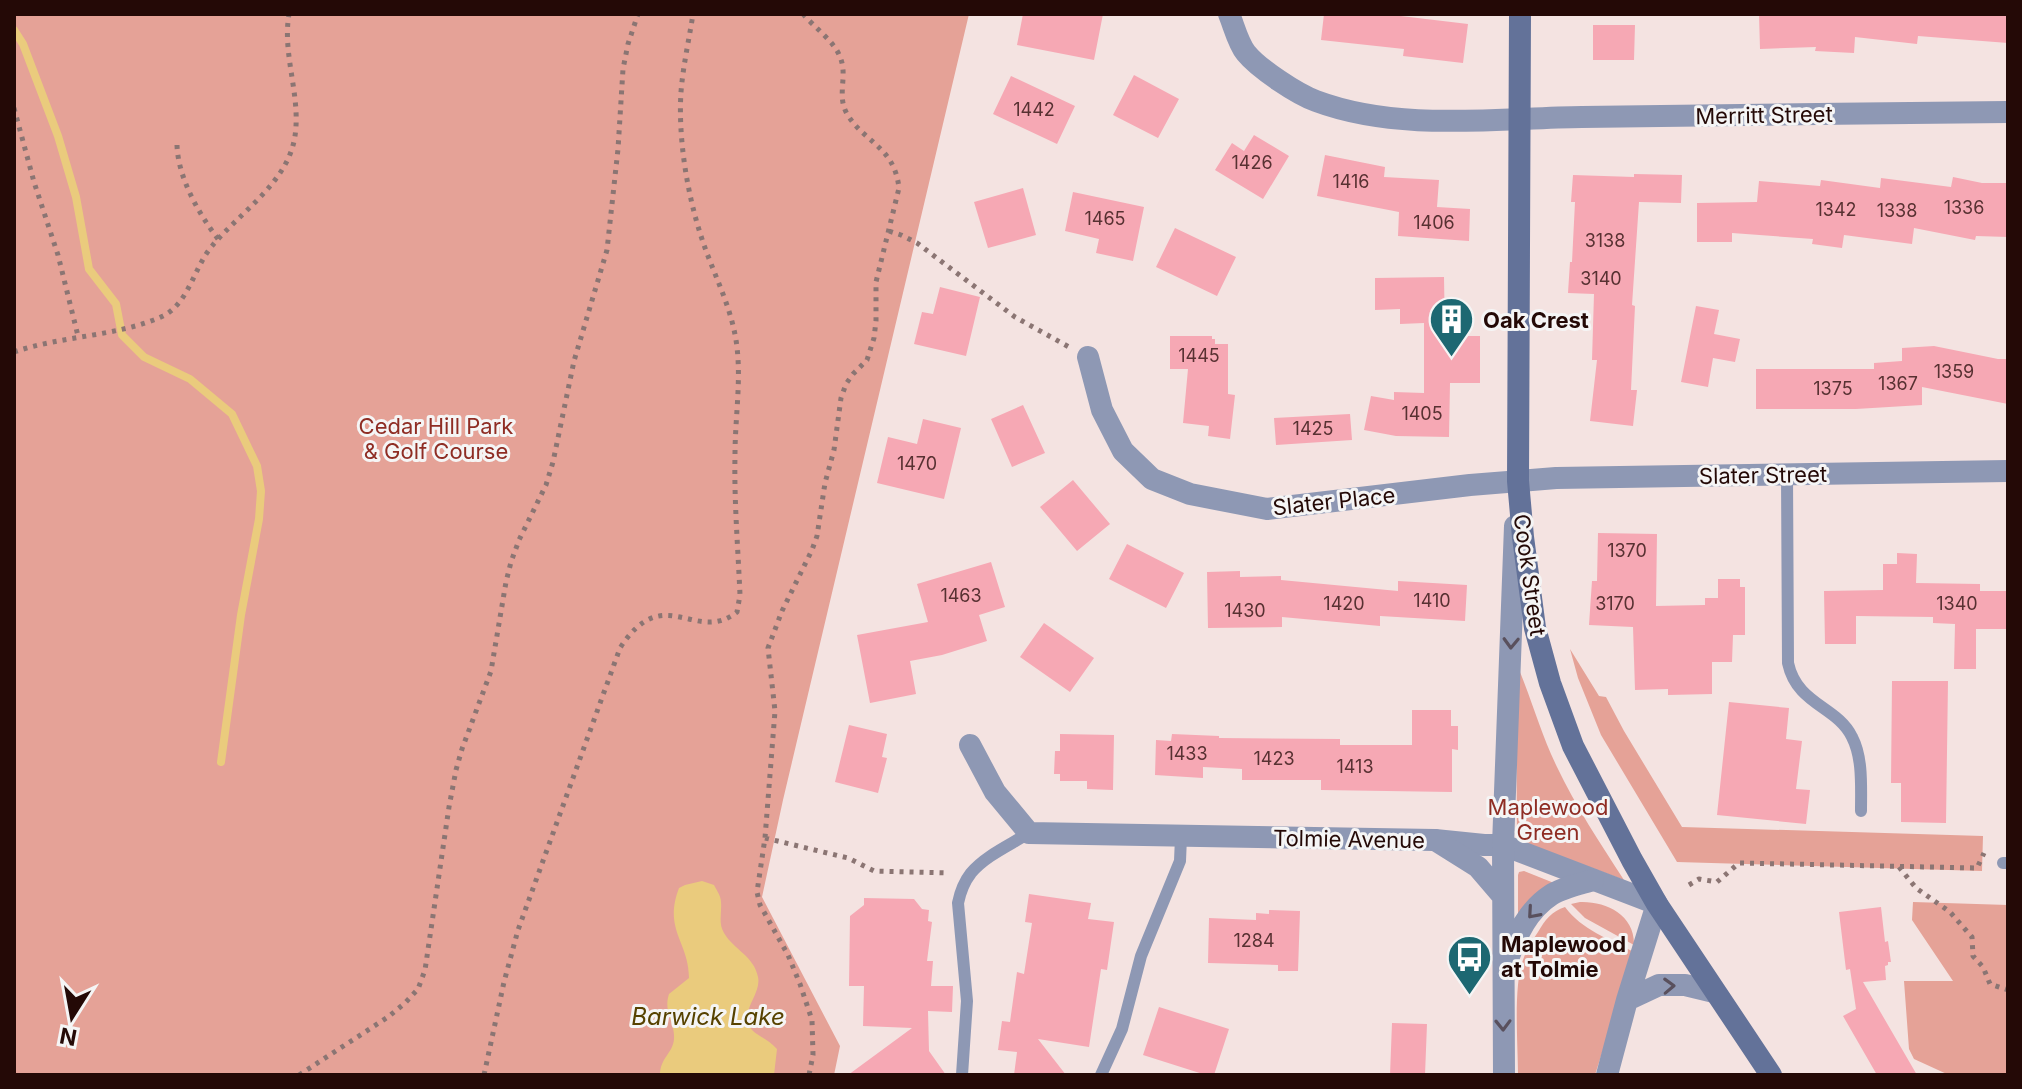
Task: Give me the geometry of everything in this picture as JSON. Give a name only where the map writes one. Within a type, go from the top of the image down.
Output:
[{"type":"main road","name":"Cook Street","points":[[1520,14],[1518,481],[1535,628],[1550,683],[1573,746],[1632,860],[1657,904],[1771,1075]]},
{"type":"street","name":"Merritt Street","points":[[1229,14],[1246,52],[1279,80],[1314,100],[1351,111],[1396,118],[1520,120],[2008,112]]},
{"type":"street","name":"Slater Place","points":[[1088,357],[1102,410],[1123,451],[1152,479],[1190,494],[1267,509],[1518,481]]},
{"type":"street","name":"Slater Street","points":[[1518,481],[2008,471]]},
{"type":"street","points":[[1504,1075],[1503,845],[1518,481]]},
{"type":"street","points":[[970,745],[995,792],[1029,833]]},
{"type":"street","name":"Tolmie Avenue","points":[[1029,833],[1435,840],[1503,845],[1657,904]]},
{"type":"street","points":[[1435,840],[1478,867],[1502,895]]},
{"type":"street","points":[[1503,975],[1518,931],[1536,908],[1552,894],[1593,880]]},
{"type":"street","points":[[1607,1075],[1657,904]]},
{"type":"street","points":[[1627,1000],[1659,985],[1685,985],[1714,992]]},
{"type":"lane","points":[[1787,474],[1790,674],[1801,691],[1845,727],[1852,737],[1861,778],[1861,811]]},
{"type":"lane","points":[[962,1075],[967,1001],[958,903],[961,891],[970,874],[1029,833]]},
{"type":"lane","points":[[1101,1075],[1122,1029],[1141,956],[1180,861],[1181,837]]},
{"type":"path","points":[[14,352],[135,325],[164,315],[176,306],[210,248],[275,180],[291,155],[297,118],[286,38],[289,14]]},
{"type":"path","points":[[299,1075],[397,1010],[418,989],[425,970],[456,770],[491,671],[511,562],[546,485],[553,462],[574,361],[607,250],[617,165],[623,69],[638,14]]},
{"type":"path","points":[[484,1075],[518,930],[620,648],[629,633],[643,620],[655,615],[703,622],[730,618],[737,612],[740,595],[734,487],[738,416],[737,343],[725,296],[700,234],[681,125],[685,56],[693,14]]},
{"type":"path","points":[[803,14],[840,57],[844,77],[842,101],[847,114],[878,145],[898,173],[899,188],[876,282],[874,338],[867,360],[846,384],[841,398],[817,536],[768,648],[775,711],[765,838],[757,892],[760,905],[788,955],[812,1020],[813,1055],[809,1075]]},
{"type":"path","points":[[14,108],[58,255],[78,336]]},
{"type":"path","points":[[177,145],[177,158],[195,205],[218,239]]},
{"type":"path","points":[[889,231],[917,243],[1015,317],[1088,357]]},
{"type":"path","points":[[765,838],[848,858],[874,871],[970,874]]},
{"type":"path","points":[[1689,885],[1699,879],[1717,882],[1739,863],[1977,868],[1984,853],[2005,863]]},
{"type":"path","points":[[1898,866],[1916,888],[1950,912],[1972,937],[1973,956],[1983,967],[1990,984],[2008,990]]},
{"type":"green space","name":"Cedar Hill Park & Golf Course","points":[[14,14],[969,14],[762,897],[840,1046],[834,1075],[14,1075]]},
{"type":"green space","name":"Maplewood Green","points":[[1570,649],[1599,696],[1606,697],[1682,827],[1983,836],[1982,871],[1677,862],[1601,735]]},
{"type":"green space","name":"Maplewood Green","points":[[1520,672],[1564,782],[1624,880],[1517,840],[1516,675]]},
{"type":"green space","points":[[1524,871],[1554,883],[1518,914],[1518,875]]},
{"type":"green space","points":[[1913,902],[2008,905],[2008,1075],[1949,1075],[1914,1059],[1909,1049],[1904,981],[1953,981],[1912,920]]},
{"type":"green space","points":[[1571,904],[1600,904],[1617,912],[1630,925],[1634,945],[1585,918]]},
{"type":"green space","points":[[1565,907],[1588,928],[1634,952],[1595,1075],[1518,1075],[1517,1000],[1523,960],[1546,920]]},
{"type":"water","name":"Barwick Lake","points":[[702,881],[714,885],[721,900],[722,929],[756,970],[758,984],[748,1011],[748,1024],[777,1049],[774,1075],[660,1075],[674,1039],[667,1006],[669,994],[689,978],[675,925],[675,902],[679,888]]},
{"type":"building","points":[[1023,14],[1103,14],[1094,60],[1017,45]]},
{"type":"building","points":[[1324,14],[1384,14],[1468,24],[1463,63],[1403,56],[1404,49],[1321,40]]},
{"type":"building","points":[[1759,14],[2008,14],[2008,43],[1918,36],[1917,44],[1855,37],[1854,53],[1815,51],[1816,47],[1760,49]]},
{"type":"building","points":[[1593,25],[1635,25],[1634,60],[1593,60]]},
{"type":"building","points":[[1134,75],[1179,99],[1158,138],[1113,115]]},
{"type":"building","points":[[1011,76],[1075,106],[1057,144],[993,114]]},
{"type":"building","points":[[1254,135],[1289,156],[1263,199],[1215,170],[1232,143],[1244,151]]},
{"type":"building","points":[[1325,155],[1385,167],[1384,177],[1439,180],[1437,207],[1470,209],[1469,241],[1398,236],[1399,212],[1317,196]]},
{"type":"building","points":[[1634,174],[1682,175],[1681,203],[1639,202],[1632,305],[1635,306],[1631,390],[1637,390],[1633,426],[1590,421],[1597,360],[1592,360],[1594,294],[1568,293],[1575,202],[1571,202],[1573,175],[1634,177]]},
{"type":"building","points":[[1953,177],[1982,183],[2008,183],[2008,237],[1976,236],[1975,240],[1914,228],[1912,244],[1844,235],[1842,248],[1812,244],[1813,239],[1732,233],[1732,242],[1697,242],[1697,203],[1757,202],[1759,181],[1820,186],[1821,180],[1880,188],[1881,178],[1951,187]]},
{"type":"building","points":[[1023,188],[1036,235],[988,248],[974,202]]},
{"type":"building","points":[[1073,192],[1144,207],[1133,261],[1096,253],[1099,239],[1065,231]]},
{"type":"building","points":[[1175,228],[1236,257],[1217,296],[1156,267]]},
{"type":"building","points":[[1444,277],[1445,336],[1480,336],[1480,383],[1450,383],[1449,437],[1396,436],[1364,430],[1371,396],[1394,400],[1394,392],[1424,393],[1424,323],[1400,324],[1400,309],[1375,310],[1375,278]]},
{"type":"building","points":[[940,287],[980,297],[966,356],[914,344],[922,312],[933,314]]},
{"type":"building","points":[[1696,306],[1719,310],[1714,334],[1740,339],[1735,362],[1713,358],[1708,387],[1681,382]]},
{"type":"building","points":[[1170,336],[1212,336],[1215,344],[1228,344],[1228,394],[1235,395],[1230,439],[1208,436],[1209,426],[1183,423],[1188,369],[1170,369]]},
{"type":"building","points":[[1934,346],[2008,359],[2008,404],[1922,387],[1922,405],[1856,409],[1756,409],[1756,369],[1874,369],[1874,363],[1902,361],[1902,348]]},
{"type":"building","points":[[1023,405],[1045,453],[1012,467],[991,419]]},
{"type":"building","points":[[1350,414],[1352,440],[1276,445],[1274,418]]},
{"type":"building","points":[[923,419],[961,428],[944,499],[877,483],[888,437],[917,444]]},
{"type":"building","points":[[1073,480],[1110,524],[1077,551],[1040,507]]},
{"type":"building","points":[[1598,533],[1657,534],[1656,606],[1705,605],[1705,598],[1718,598],[1718,579],[1740,579],[1740,587],[1745,587],[1745,635],[1733,635],[1732,662],[1712,662],[1712,694],[1668,695],[1668,689],[1635,690],[1633,627],[1589,625],[1592,581],[1597,581]]},
{"type":"building","points":[[1127,544],[1184,573],[1166,608],[1109,579]]},
{"type":"building","points":[[1897,553],[1917,554],[1916,583],[1980,584],[1980,591],[2008,591],[2008,629],[1976,629],[1976,669],[1954,669],[1955,624],[1933,623],[1933,617],[1856,616],[1856,644],[1825,644],[1824,591],[1883,590],[1883,564],[1897,564]]},
{"type":"building","points":[[991,562],[1005,607],[979,615],[987,641],[910,661],[916,694],[870,703],[857,635],[928,622],[917,584]]},
{"type":"building","points":[[1240,571],[1240,577],[1281,576],[1281,580],[1398,591],[1398,581],[1467,585],[1465,621],[1380,616],[1380,626],[1282,617],[1282,627],[1208,628],[1207,572]]},
{"type":"building","points":[[1044,623],[1094,658],[1070,692],[1020,657]]},
{"type":"building","points":[[1892,681],[1948,681],[1946,823],[1901,822],[1901,783],[1891,783]]},
{"type":"building","points":[[1729,702],[1789,708],[1786,739],[1802,741],[1796,789],[1810,790],[1806,824],[1717,815]]},
{"type":"building","points":[[1412,710],[1451,710],[1451,726],[1458,726],[1458,750],[1452,749],[1452,792],[1321,790],[1321,780],[1242,780],[1242,769],[1203,767],[1203,778],[1155,775],[1156,740],[1171,741],[1172,734],[1219,738],[1340,739],[1340,745],[1412,745]]},
{"type":"building","points":[[849,725],[887,734],[882,757],[887,758],[878,793],[835,782]]},
{"type":"building","points":[[1060,734],[1114,735],[1113,790],[1087,789],[1087,781],[1060,781],[1060,774],[1054,774],[1055,751],[1060,751]]},
{"type":"building","points":[[1029,894],[1091,903],[1088,919],[1114,922],[1107,970],[1101,969],[1089,1047],[1038,1039],[1066,1075],[1014,1075],[1017,1052],[998,1050],[1002,1021],[1010,1022],[1017,972],[1024,974],[1032,923],[1025,922]]},
{"type":"building","points":[[864,898],[914,899],[922,909],[929,910],[928,921],[932,922],[927,961],[933,961],[931,986],[953,986],[952,1012],[928,1011],[929,1051],[946,1075],[848,1075],[912,1028],[863,1026],[864,986],[849,986],[850,916],[864,905]]},
{"type":"building","points":[[1881,907],[1891,962],[1885,966],[1886,980],[1863,982],[1917,1075],[1877,1075],[1843,1016],[1856,1009],[1850,969],[1846,970],[1839,912]]},
{"type":"building","points":[[1269,910],[1300,911],[1298,971],[1278,971],[1278,965],[1208,963],[1209,918],[1256,920],[1256,913],[1269,914]]},
{"type":"building","points":[[1159,1007],[1229,1029],[1214,1075],[1143,1055]]},
{"type":"building","points":[[1392,1023],[1427,1024],[1425,1075],[1390,1075]]},
{"type":"waterway","points":[[14,30],[23,44],[58,136],[76,197],[89,269],[116,304],[122,335],[144,357],[190,379],[232,414],[257,466],[261,491],[259,519],[241,615],[221,762]]},
{"type":"place","name":"Oak Crest","points":[[1452,359]]},
{"type":"place","name":"Maplewood at Tolmie","points":[[1470,996]]}]
